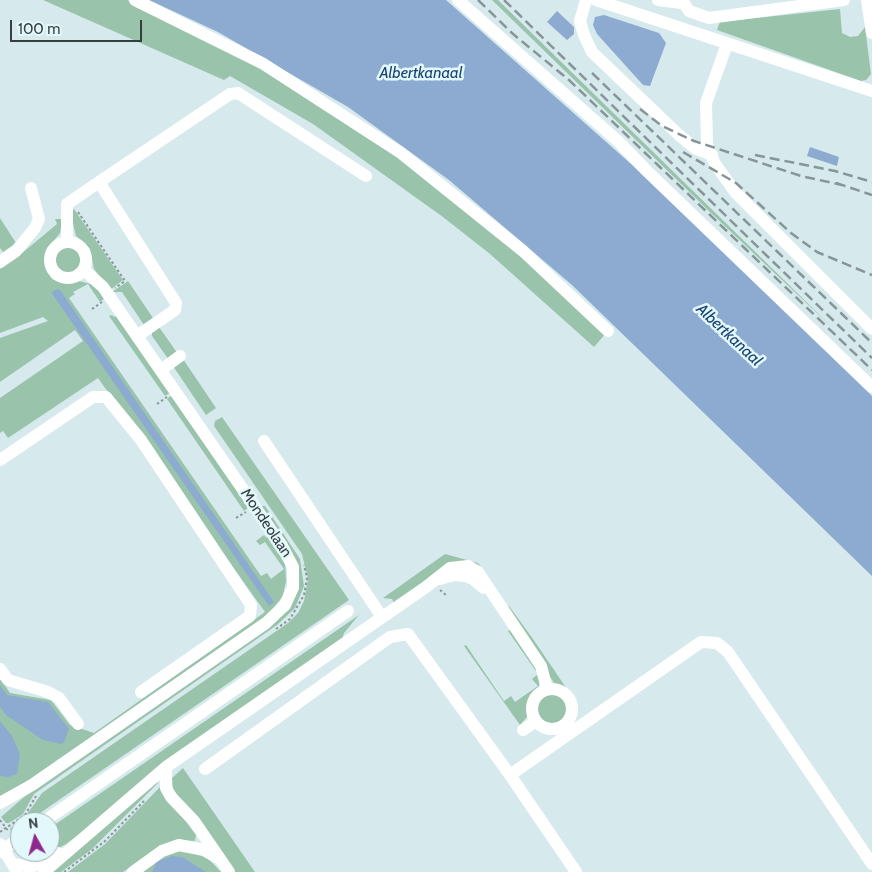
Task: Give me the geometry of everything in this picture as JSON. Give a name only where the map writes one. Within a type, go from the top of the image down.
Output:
[{"type":"street","points":[[135,0],[262,63],[401,153],[523,251],[608,331]]},
{"type":"street","points":[[458,0],[619,142],[872,387]]},
{"type":"street","points":[[586,0],[580,20],[584,35],[592,52],[679,135],[696,149],[712,155]]},
{"type":"street","points":[[596,0],[872,91]]},
{"type":"street","points":[[658,0],[682,1],[689,11],[710,18],[844,0]]},
{"type":"street","points":[[867,0],[872,33]]},
{"type":"street","points":[[727,44],[706,103],[707,145],[722,175],[736,193],[872,329]]},
{"type":"street","points":[[67,242],[67,204],[230,94],[238,93],[366,176]]},
{"type":"street","points":[[99,182],[176,303],[175,310],[137,336]]},
{"type":"street","points":[[0,262],[16,251],[35,228],[39,219],[31,188]]},
{"type":"street","points":[[67,242],[77,244],[84,251],[87,260],[84,270],[76,277],[66,278],[52,270],[51,254],[57,245],[67,242]]},
{"type":"street","name":"Mondeolaan","points":[[34,790],[266,623],[285,605],[290,596],[293,567],[288,554],[161,370],[96,279],[84,270]]},
{"type":"street","points":[[161,370],[180,356]]},
{"type":"street","points":[[0,460],[93,396],[106,397],[141,440],[251,605],[250,616],[140,692]]},
{"type":"street","points":[[264,441],[382,617]]},
{"type":"street","points":[[44,872],[166,767],[433,581],[454,575],[465,576],[479,583],[494,597],[541,666],[547,689]]},
{"type":"street","points":[[57,812],[348,611]]},
{"type":"street","points":[[205,769],[390,636],[408,634],[510,774],[576,872]]},
{"type":"street","points":[[510,774],[701,642],[717,643],[728,652],[872,864]]},
{"type":"street","points":[[0,669],[8,680],[48,692],[58,698],[78,724]]},
{"type":"street","points":[[547,689],[558,690],[567,696],[572,708],[570,718],[561,727],[553,729],[544,728],[536,721],[532,710],[533,701],[538,694],[547,689]]},
{"type":"street","points":[[523,730],[536,721]]},
{"type":"street","points":[[166,767],[166,788],[171,797],[194,822],[229,872]]},
{"type":"street","points":[[0,803],[34,790]]},
{"type":"street","points":[[0,813],[34,790]]},
{"type":"street","points":[[1,849],[16,870],[32,867],[82,840]]},
{"type":"street","points":[[132,872],[162,851],[179,845],[204,850],[221,860]]},
{"type":"path","points":[[70,202],[125,281],[92,309]]},
{"type":"path","points":[[157,404],[171,394]]},
{"type":"path","points":[[236,518],[251,509]]},
{"type":"path","points":[[274,630],[290,619],[304,595],[307,578],[302,560]]},
{"type":"path","points":[[0,832],[25,815],[34,790]]},
{"type":"path","points":[[64,872],[105,841],[145,800]]},
{"type":"path","points":[[0,820],[10,832]]},
{"type":"green space","points":[[43,0],[127,0],[207,38],[262,68],[377,140],[460,202],[606,333],[594,347],[490,254],[443,217],[313,124],[230,76],[224,80]]},
{"type":"green space","points":[[492,0],[498,0],[835,330],[710,212]]},
{"type":"green space","points":[[840,9],[842,33],[850,37],[858,36],[865,27],[871,74],[866,80],[861,81],[717,30],[720,22]]},
{"type":"green space","points":[[74,209],[123,280],[110,290],[94,269],[90,249],[76,236],[70,211]]},
{"type":"green space","points":[[0,218],[16,243],[3,252],[0,248]]},
{"type":"green space","points":[[55,219],[61,219],[60,233],[48,248],[44,260],[47,271],[52,279],[61,283],[79,281],[94,285],[105,298],[100,302],[88,284],[73,292],[75,294],[69,298],[261,576],[267,573],[271,579],[284,569],[265,542],[260,545],[256,541],[264,535],[267,538],[269,536],[285,562],[286,581],[283,596],[268,615],[39,775],[0,799],[0,678],[10,693],[51,700],[70,725],[94,733],[265,612],[98,378],[8,438],[3,431],[0,433],[0,398],[83,341],[75,330],[0,382],[0,338],[48,321],[43,317],[0,333],[0,269],[57,224]]},
{"type":"green space","points":[[68,246],[78,250],[82,260],[78,270],[68,274],[58,270],[54,260],[58,250]]},
{"type":"green space","points":[[128,281],[153,318],[144,325],[122,292],[112,292]]},
{"type":"green space","points":[[109,316],[116,316],[170,393],[165,396]]},
{"type":"green space","points":[[159,327],[178,354],[169,360],[152,336],[152,332]]},
{"type":"green space","points":[[183,359],[216,408],[206,415],[173,366]]},
{"type":"green space","points":[[172,395],[249,507],[244,511],[167,399]]},
{"type":"green space","points":[[222,417],[349,600],[42,812],[29,812],[42,793],[288,623],[298,613],[304,601],[308,579],[302,554],[214,426],[215,421]]},
{"type":"green space","points":[[259,506],[265,506],[300,559],[304,586],[295,608],[277,625],[34,794],[24,812],[10,812],[10,822],[6,823],[1,817],[24,797],[289,610],[299,589],[299,569]]},
{"type":"green space","points":[[445,554],[478,563],[481,567],[394,603],[392,599],[383,598]]},
{"type":"green space","points":[[509,606],[569,692],[554,683],[506,608]]},
{"type":"green space","points":[[359,615],[344,633],[342,639],[60,847],[60,821]]},
{"type":"green space","points":[[510,630],[538,669],[540,683],[531,699],[527,717],[520,725],[464,646],[466,645],[504,701],[511,696],[515,702],[538,686],[532,679],[538,674],[508,631]]},
{"type":"green space","points":[[552,695],[562,699],[566,709],[562,719],[552,723],[542,719],[538,709],[542,699]]},
{"type":"green space","points":[[183,768],[255,872],[233,872],[173,789],[172,778]]},
{"type":"green space","points":[[156,781],[158,783],[92,849],[61,872],[49,872]]},
{"type":"green space","points":[[160,787],[196,835],[195,841],[177,840],[157,848],[123,872],[68,872],[105,844]]},
{"type":"green space","points":[[176,850],[203,853],[221,872],[140,872],[166,853]]},
{"type":"water","name":"Albertkanaal","points":[[149,0],[446,0],[631,164],[872,396],[872,576],[572,285],[449,180],[348,107],[218,32]]},
{"type":"water","points":[[557,11],[574,27],[574,34],[567,40],[547,22]]},
{"type":"water","points":[[604,15],[659,33],[666,43],[650,86],[643,85],[597,34],[593,25],[595,17]]},
{"type":"water","points":[[810,147],[839,157],[837,166],[807,156]]},
{"type":"water","points":[[57,289],[60,290],[274,602],[269,606],[53,295],[52,292]]},
{"type":"water","points":[[0,685],[7,695],[48,702],[69,729],[64,742],[61,744],[43,740],[6,715],[0,707]]},
{"type":"water","points":[[0,721],[12,736],[20,754],[17,774],[8,777],[0,776]]},
{"type":"water","points":[[172,856],[182,857],[206,872],[152,872],[156,862]]},
{"type":"railway","points":[[478,0],[513,34],[569,80],[872,370]]},
{"type":"railway","points":[[504,0],[872,358]]},
{"type":"railway","points":[[592,73],[872,343]]},
{"type":"railway","points":[[640,109],[662,126],[694,141],[801,176],[842,185]]},
{"type":"railway","points":[[683,152],[736,183],[791,233],[817,252],[872,275]]},
{"type":"railway","points":[[755,155],[835,171],[872,182]]},
{"type":"railway","points":[[836,183],[872,195]]}]
